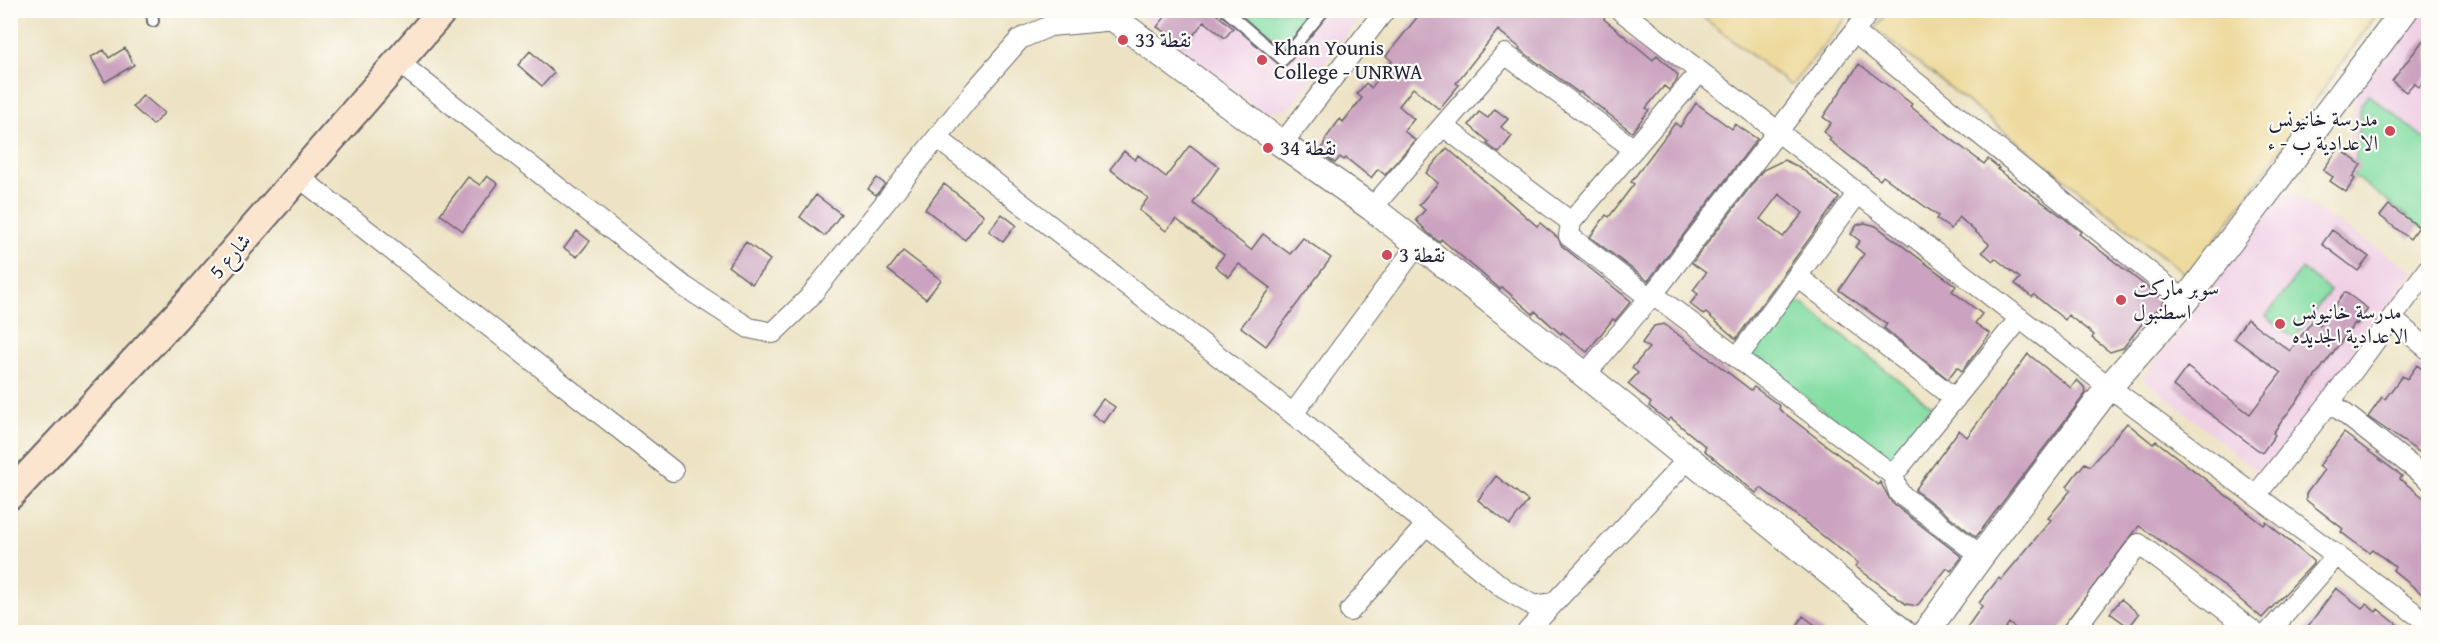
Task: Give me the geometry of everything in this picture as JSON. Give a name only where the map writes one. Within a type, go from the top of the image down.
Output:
[{"type":"main road","name":"شارع 5","points":[[10,495],[193,298],[443,10]]},
{"type":"street","points":[[1282,144],[1385,10]]},
{"type":"street","points":[[1620,10],[2109,387],[2428,623],[2421,633]]},
{"type":"street","points":[[1585,375],[1652,296],[1870,10]]},
{"type":"street","points":[[1926,633],[1981,556],[2109,387],[2185,302],[2405,10]]},
{"type":"street","points":[[399,62],[685,287],[749,328],[773,333],[808,299],[1020,39],[1050,26],[1112,14],[1282,144],[1372,208],[1585,375],[1903,633]]},
{"type":"street","points":[[1854,32],[2185,302]]},
{"type":"street","points":[[1372,208],[1505,54],[1634,149]]},
{"type":"street","points":[[1700,72],[1571,222],[1569,236],[1893,475],[1899,493],[1981,556]]},
{"type":"street","points":[[1443,126],[1571,222]]},
{"type":"street","points":[[938,138],[1293,414],[1503,588],[1534,606],[1554,603]]},
{"type":"street","points":[[299,177],[673,471]]},
{"type":"street","points":[[1737,358],[1858,193]]},
{"type":"street","points":[[1293,414],[1418,244]]},
{"type":"street","points":[[2256,495],[2330,402],[2428,269]]},
{"type":"street","points":[[1797,276],[1955,399]]},
{"type":"street","points":[[1893,475],[2020,318]]},
{"type":"street","points":[[2392,320],[2428,349]]},
{"type":"street","points":[[2330,402],[2428,479]]},
{"type":"street","points":[[1527,633],[1688,459]]},
{"type":"street","points":[[1350,611],[1426,525]]},
{"type":"street","points":[[2079,630],[2139,544],[2254,633]]},
{"type":"street","points":[[2269,633],[2336,556]]},
{"type":"lane","points":[[1225,10],[1282,60],[1324,10]]},
{"type":"shaded area","name":"Khan Younis College - UNRWA","points":[[1134,11],[1365,11],[1289,109],[1262,112]]},
{"type":"shaded area","name":"مدرسة خانيونس الاعدادية ب - ء","points":[[2423,11],[2428,11],[2428,226],[2349,167],[2355,95]]},
{"type":"shaded area","name":"مدرسة خانيونس الاعدادية الجديده","points":[[2286,190],[2414,271],[2266,479],[2143,378]]},
{"type":"green space","points":[[1242,11],[1314,11],[1284,46]]},
{"type":"green space","points":[[2368,94],[2428,141],[2428,232],[2354,176],[2361,104]]},
{"type":"green space","points":[[2302,269],[2330,291],[2294,338],[2266,316]]},
{"type":"green space","points":[[1787,303],[1802,303],[1936,410],[1896,466],[1751,356]]},
{"type":"sand","points":[[1888,10],[2379,11],[2189,277],[1875,29]]},
{"type":"sand","points":[[1695,11],[1852,11],[1791,86]]},
{"type":"building","points":[[1211,10],[1233,28],[1225,38],[1204,21],[1186,45],[1157,27],[1170,11]]},
{"type":"building","points":[[1423,10],[1608,10],[1604,19],[1653,60],[1657,55],[1678,75],[1677,80],[1669,90],[1664,86],[1646,108],[1649,110],[1632,132],[1519,49],[1498,30],[1456,83],[1459,85],[1439,109],[1413,88],[1399,106],[1414,119],[1404,131],[1415,140],[1385,175],[1378,169],[1371,178],[1346,158],[1344,160],[1340,157],[1335,163],[1324,155],[1322,149],[1326,138],[1340,119],[1343,122],[1362,98],[1357,94],[1366,83],[1371,88],[1392,61],[1386,56]]},
{"type":"building","points":[[2428,34],[2428,74],[2419,87],[2414,83],[2406,92],[2392,81]]},
{"type":"building","points":[[125,48],[134,65],[105,82],[91,57],[104,50],[109,58]]},
{"type":"building","points":[[530,51],[554,73],[542,86],[518,65]]},
{"type":"building","points":[[1859,64],[1912,104],[1910,106],[1984,164],[1988,159],[1999,168],[1997,169],[2064,218],[2081,232],[2079,234],[2165,301],[2146,322],[2144,321],[2123,348],[2110,352],[2092,338],[2094,335],[2068,315],[2065,320],[2034,295],[2032,297],[2015,284],[2020,278],[1995,258],[1993,261],[1982,252],[1989,244],[1959,217],[1951,229],[1936,219],[1938,216],[1883,176],[1880,180],[1829,140],[1831,138],[1824,132],[1831,123],[1823,117]]},
{"type":"building","points":[[143,95],[164,113],[153,125],[133,107]]},
{"type":"building","points":[[1696,103],[1732,129],[1735,124],[1757,139],[1648,281],[1590,237],[1606,215],[1609,217],[1634,184],[1631,182],[1675,123],[1680,127]]},
{"type":"building","points":[[1495,109],[1508,119],[1501,127],[1512,136],[1499,153],[1469,125],[1479,112],[1488,118]]},
{"type":"building","points":[[1190,145],[1219,167],[1193,203],[1215,222],[1251,250],[1263,234],[1290,254],[1303,238],[1331,258],[1266,346],[1241,327],[1271,288],[1239,264],[1229,277],[1215,266],[1224,255],[1176,219],[1166,231],[1139,210],[1148,198],[1110,169],[1124,151],[1135,160],[1138,155],[1166,177]]},
{"type":"building","points":[[1447,148],[1537,226],[1540,223],[1558,238],[1562,246],[1631,301],[1615,321],[1613,319],[1587,352],[1562,332],[1561,334],[1535,311],[1533,314],[1502,287],[1500,289],[1441,239],[1439,242],[1416,220],[1425,210],[1419,205],[1438,183],[1426,173]]},
{"type":"building","points":[[2339,148],[2361,165],[2352,177],[2355,179],[2346,192],[2330,181],[2333,177],[2323,170]]},
{"type":"building","points":[[1784,160],[1799,167],[1839,198],[1736,339],[1706,313],[1704,315],[1690,304],[1698,294],[1693,290],[1706,273],[1692,263],[1763,170]],"holes":[[[1779,194],[1803,213],[1783,237],[1760,219]]]},
{"type":"building","points":[[487,176],[498,184],[463,231],[440,214],[468,177],[480,185]]},
{"type":"building","points":[[877,178],[885,184],[876,195],[868,189]]},
{"type":"building","points":[[944,184],[984,215],[965,240],[925,209]]},
{"type":"building","points":[[816,195],[841,214],[825,236],[800,217]]},
{"type":"building","points":[[2389,205],[2419,227],[2410,239],[2380,216]]},
{"type":"building","points":[[1002,214],[1016,225],[1003,242],[989,231]]},
{"type":"building","points":[[1865,223],[1876,226],[1956,286],[1952,291],[1982,314],[1975,323],[1990,334],[1962,371],[1957,367],[1948,379],[1884,328],[1887,324],[1839,290],[1864,254],[1855,247],[1860,241],[1851,234],[1857,225]]},
{"type":"building","points":[[2332,230],[2369,257],[2358,271],[2322,244]]},
{"type":"building","points":[[577,231],[590,241],[577,257],[564,248]]},
{"type":"building","points":[[746,242],[770,260],[752,284],[728,266]]},
{"type":"building","points":[[903,251],[941,280],[926,299],[888,270]]},
{"type":"building","points":[[2345,292],[2368,309],[2357,324],[2355,323],[2273,433],[2275,435],[2262,453],[2173,386],[2187,367],[2250,414],[2281,373],[2234,338],[2247,319],[2290,351],[2313,320],[2320,326]]},
{"type":"building","points":[[1664,324],[1751,390],[1754,387],[1780,406],[1779,409],[1878,485],[1880,482],[1892,503],[1962,557],[1951,571],[1947,568],[1917,606],[1906,604],[1855,566],[1858,563],[1761,488],[1756,493],[1704,450],[1706,447],[1671,418],[1668,421],[1649,406],[1651,403],[1628,384],[1638,373],[1632,368],[1649,348],[1642,343],[1654,326]]},
{"type":"building","points":[[2028,354],[2071,388],[2077,380],[2086,393],[1976,537],[1915,490],[1959,430],[1967,437]]},
{"type":"building","points":[[2417,365],[2428,374],[2428,440],[2419,452],[2368,417],[2382,397],[2385,399],[2402,376],[2407,379]]},
{"type":"building","points":[[1103,399],[1115,407],[1104,423],[1092,414]]},
{"type":"building","points":[[2127,423],[2153,444],[2156,441],[2264,525],[2266,522],[2313,561],[2313,564],[2262,618],[2218,581],[2139,526],[2058,633],[2021,633],[2009,623],[2002,633],[1963,633],[1982,606],[1979,603],[2051,520],[2048,518],[2071,490],[2067,486],[2076,474],[2085,463],[2090,466]]},
{"type":"building","points":[[2344,433],[2402,476],[2400,479],[2428,501],[2428,599],[2393,570],[2395,567],[2372,549],[2369,552],[2354,542],[2341,532],[2343,529],[2306,500],[2306,494],[2324,470],[2319,466]]},
{"type":"building","points":[[1496,476],[1528,501],[1510,525],[1478,500]]},
{"type":"building","points":[[2336,588],[2362,608],[2366,604],[2376,612],[2378,609],[2408,633],[2303,633]]},
{"type":"building","points":[[2121,599],[2139,614],[2129,627],[2110,613]]},
{"type":"building","points":[[1803,616],[1826,633],[1792,633]]},
{"type":"place","name":"نقطة 33","points":[[1123,40]]},
{"type":"place","name":"Khan Younis College - UNRWA","points":[[1262,60]]},
{"type":"place","name":"مدرسة خانيونس الاعدادية ب - ء","points":[[2390,131]]},
{"type":"place","name":"نقطة 34","points":[[1268,148]]},
{"type":"place","name":"نقطة 3","points":[[1387,255]]},
{"type":"place","name":"سوبر ماركت اسطنبول","points":[[2121,300]]},
{"type":"place","name":"مدرسة خانيونس الاعدادية الجديده","points":[[2280,324]]}]
